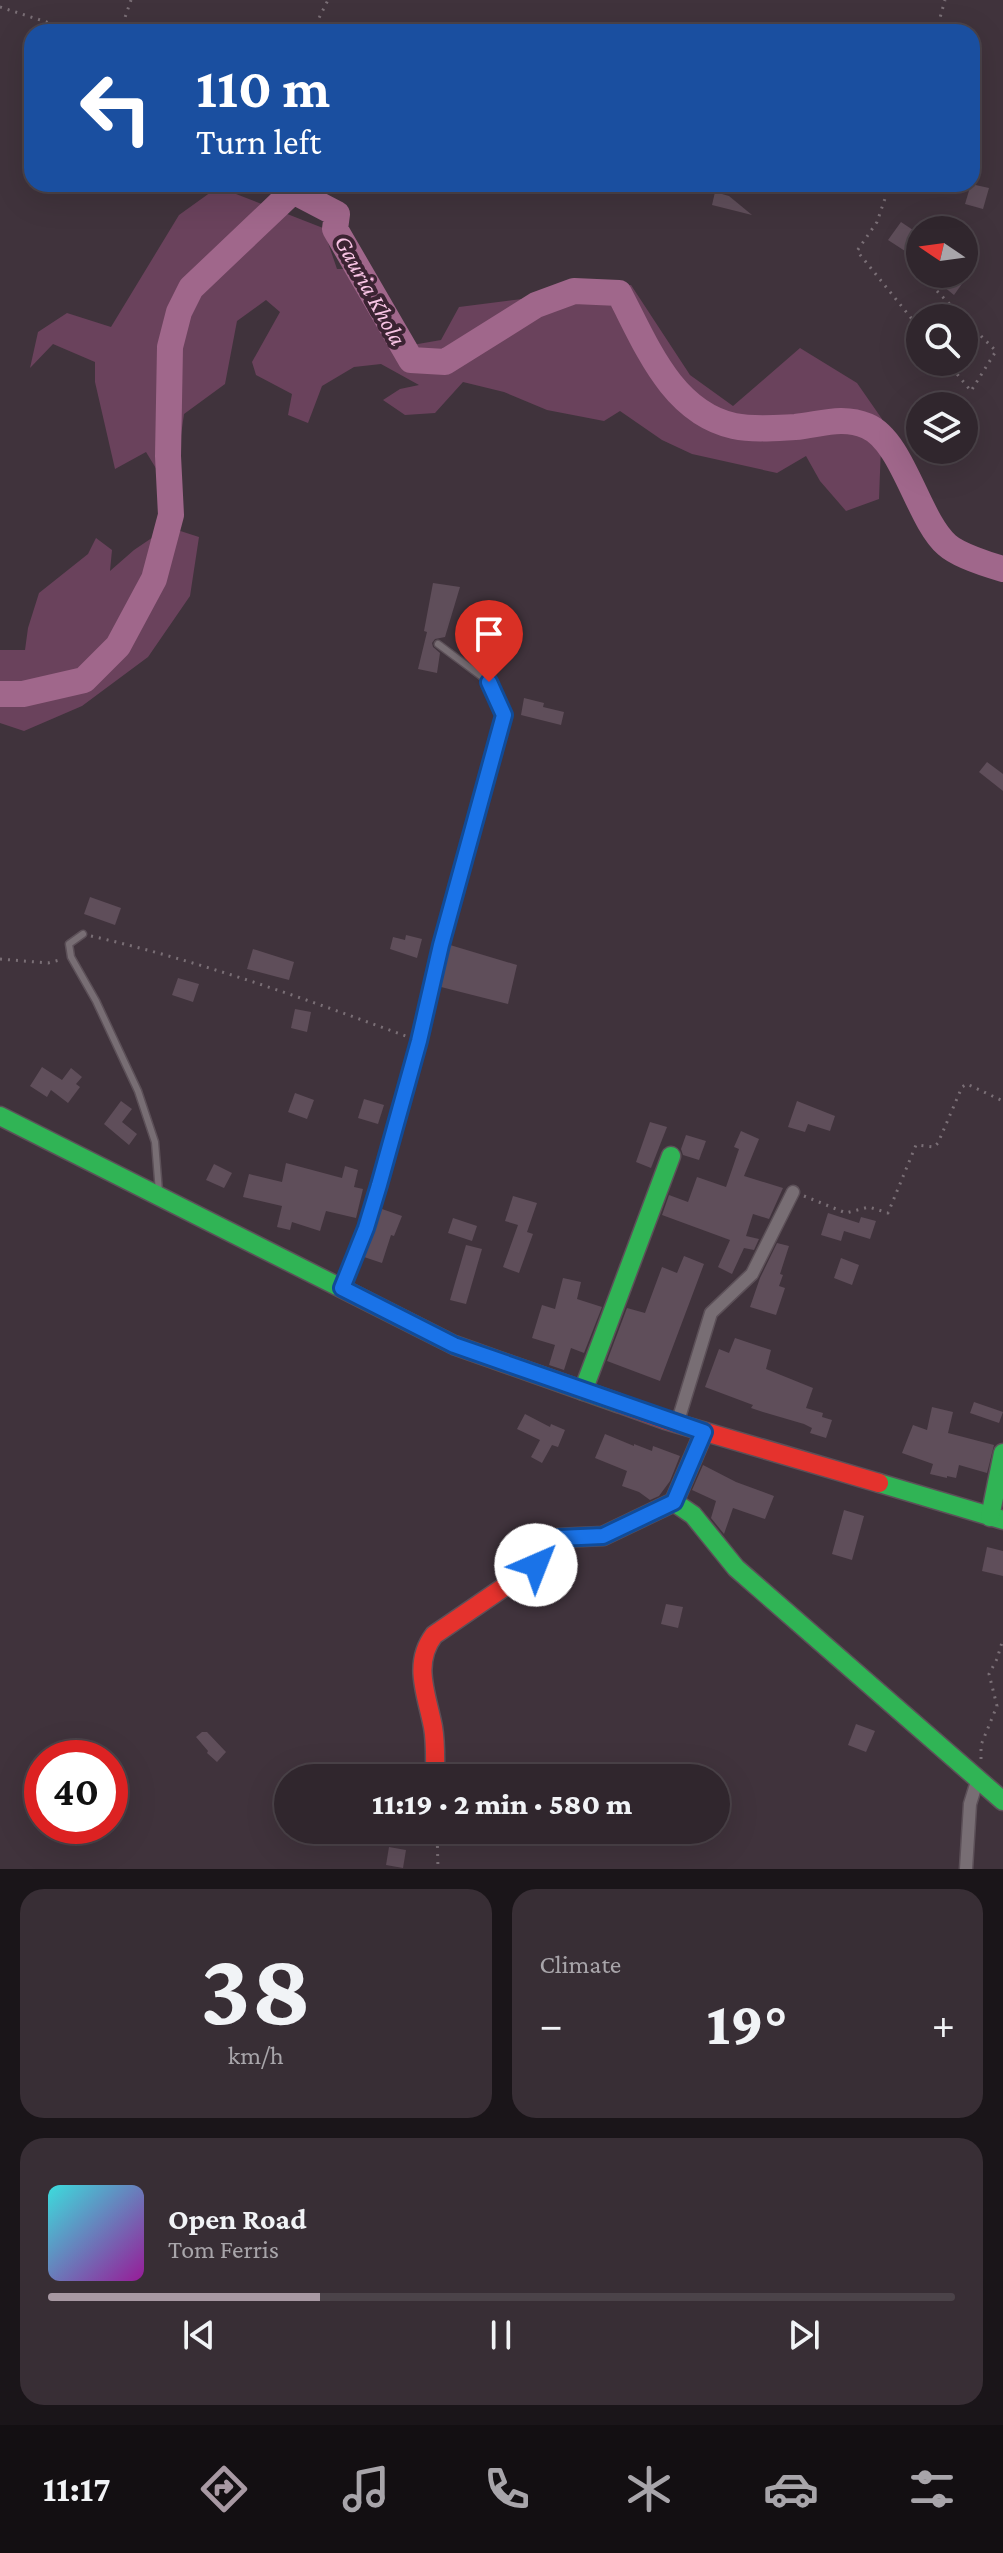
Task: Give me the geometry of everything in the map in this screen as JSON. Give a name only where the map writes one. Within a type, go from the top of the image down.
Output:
[{"type":"street","points":[[0,1116],[454,1345],[677,1424],[997,1518],[1003,1453]]},
{"type":"street","points":[[583,1391],[671,1156]]},
{"type":"street","points":[[677,1424],[711,1313],[752,1274],[793,1192]]},
{"type":"street","points":[[435,1764],[434,1730],[422,1684],[425,1644],[536,1565],[558,1538],[603,1536],[674,1502],[704,1432]]},
{"type":"street","points":[[674,1502],[693,1515],[736,1568],[1003,1801]]},
{"type":"street","points":[[966,1869],[970,1804],[978,1778]]},
{"type":"lane","points":[[342,1288],[366,1228],[419,1041],[441,945],[504,715],[489,682],[438,644]]},
{"type":"lane","points":[[83,934],[69,944],[71,957],[96,1001],[138,1091],[155,1142],[159,1195]]},
{"type":"path","points":[[123,24],[131,0]]},
{"type":"path","points":[[316,24],[328,0]]},
{"type":"path","points":[[938,24],[945,0]]},
{"type":"path","points":[[0,7],[53,24]]},
{"type":"path","points":[[887,192],[877,222],[857,251],[906,312]]},
{"type":"path","points":[[937,291],[950,304]]},
{"type":"path","points":[[959,376],[971,391],[996,351],[978,332]]},
{"type":"path","points":[[83,934],[275,988],[419,1041]]},
{"type":"path","points":[[0,959],[48,963],[71,957]]},
{"type":"path","points":[[793,1192],[846,1213],[869,1207],[888,1213],[916,1145],[934,1147],[938,1143],[962,1087],[967,1084],[1003,1101]]},
{"type":"path","points":[[978,1778],[981,1745],[997,1706],[989,1674],[1003,1639]]},
{"type":"path","points":[[437,1844],[438,1869]]},
{"type":"shaded area","points":[[211,192],[231,192],[323,228],[337,269],[359,269],[369,311],[395,348],[441,340],[459,307],[631,285],[690,375],[733,406],[800,348],[857,383],[882,419],[879,499],[846,511],[820,481],[806,456],[777,473],[692,454],[662,440],[620,411],[604,421],[547,410],[504,392],[463,382],[435,413],[405,415],[383,400],[400,389],[419,385],[381,364],[354,367],[322,386],[308,423],[288,415],[292,394],[256,375],[252,362],[280,312],[266,300],[237,321],[225,384],[184,414],[175,478],[157,470],[146,452],[115,469],[95,382],[95,362],[53,344],[30,368],[38,332],[67,313],[111,327],[179,215]]},
{"type":"shaded area","points":[[168,527],[199,537],[190,596],[148,657],[82,706],[24,731],[0,723],[0,650],[25,650],[39,593],[88,554],[96,538],[112,550],[110,571]]},
{"type":"building","points":[[980,186],[989,188],[983,209],[965,204],[969,192],[980,192]]},
{"type":"building","points":[[715,192],[729,196],[752,215],[712,205]]},
{"type":"building","points":[[901,222],[906,225],[905,251],[888,240]]},
{"type":"building","points":[[945,288],[959,288],[954,295]]},
{"type":"building","points":[[433,583],[460,587],[445,637],[432,643],[440,653],[437,673],[418,669],[427,632],[424,631]]},
{"type":"building","points":[[524,698],[564,712],[561,725],[521,715]]},
{"type":"building","points":[[987,762],[1003,774],[1003,791],[979,772]]},
{"type":"building","points":[[90,897],[121,908],[115,925],[84,914]]},
{"type":"building","points":[[406,935],[422,939],[417,958],[390,949],[393,937],[405,940]]},
{"type":"building","points":[[450,945],[517,965],[508,1004],[441,987]]},
{"type":"building","points":[[253,949],[294,962],[289,980],[247,969]]},
{"type":"building","points":[[178,978],[199,984],[193,1002],[172,995]]},
{"type":"building","points":[[295,1009],[311,1012],[307,1032],[291,1028]]},
{"type":"building","points":[[42,1067],[62,1080],[71,1068],[82,1077],[76,1084],[80,1087],[68,1103],[51,1090],[47,1097],[30,1086]]},
{"type":"building","points":[[295,1093],[314,1100],[307,1119],[288,1112]]},
{"type":"building","points":[[364,1099],[384,1105],[378,1124],[358,1118]]},
{"type":"building","points":[[121,1101],[132,1109],[122,1122],[137,1134],[129,1145],[104,1124]]},
{"type":"building","points":[[797,1101],[835,1116],[830,1131],[808,1124],[805,1132],[788,1127]]},
{"type":"building","points":[[650,1122],[667,1127],[651,1168],[636,1162]]},
{"type":"building","points":[[741,1131],[759,1139],[744,1176],[783,1188],[769,1219],[753,1214],[746,1236],[759,1239],[754,1250],[744,1248],[732,1274],[718,1267],[730,1240],[662,1215],[669,1195],[688,1202],[697,1177],[726,1187],[739,1149],[734,1147]]},
{"type":"building","points":[[686,1135],[706,1141],[699,1160],[683,1155],[681,1149]]},
{"type":"building","points":[[286,1163],[342,1178],[345,1166],[358,1170],[354,1187],[363,1189],[356,1218],[326,1211],[320,1231],[292,1222],[290,1230],[277,1227],[282,1206],[243,1197],[249,1174],[282,1182]]},
{"type":"building","points":[[214,1164],[232,1173],[224,1188],[206,1180]]},
{"type":"building","points":[[513,1196],[537,1203],[527,1232],[533,1234],[519,1273],[503,1267],[518,1225],[505,1221]]},
{"type":"building","points":[[382,1209],[402,1216],[394,1236],[391,1235],[382,1263],[364,1257]]},
{"type":"building","points":[[828,1213],[859,1223],[861,1217],[876,1221],[870,1239],[844,1231],[841,1241],[821,1235]]},
{"type":"building","points":[[453,1218],[477,1226],[472,1241],[448,1233]]},
{"type":"building","points":[[777,1243],[789,1246],[780,1274],[783,1275],[779,1286],[785,1288],[776,1315],[750,1307]]},
{"type":"building","points":[[466,1245],[482,1249],[466,1304],[450,1300]]},
{"type":"building","points":[[684,1256],[704,1264],[660,1381],[607,1361],[627,1308],[645,1313],[662,1267],[677,1273]]},
{"type":"building","points":[[841,1258],[859,1265],[852,1285],[834,1278]]},
{"type":"building","points":[[563,1278],[581,1282],[577,1299],[602,1307],[584,1353],[571,1348],[564,1370],[549,1365],[555,1345],[532,1338],[542,1305],[555,1309]]},
{"type":"building","points":[[735,1338],[771,1350],[766,1369],[813,1388],[806,1408],[823,1413],[822,1417],[832,1420],[826,1438],[810,1433],[812,1428],[804,1424],[751,1408],[753,1405],[705,1387],[719,1349],[729,1353]]},
{"type":"building","points":[[974,1402],[1003,1412],[999,1423],[970,1413]]},
{"type":"building","points":[[932,1407],[953,1412],[948,1433],[994,1445],[987,1473],[959,1465],[956,1478],[930,1474],[933,1464],[902,1453],[913,1425],[927,1430]]},
{"type":"building","points":[[525,1414],[550,1427],[551,1424],[565,1430],[558,1447],[552,1445],[542,1463],[531,1457],[540,1440],[517,1429]]},
{"type":"building","points":[[605,1434],[634,1446],[652,1451],[653,1446],[680,1456],[670,1481],[659,1496],[650,1500],[622,1486],[627,1471],[595,1458]]},
{"type":"building","points":[[703,1465],[774,1496],[765,1519],[733,1508],[724,1534],[711,1518],[716,1501],[692,1490]]},
{"type":"building","points":[[844,1510],[864,1516],[852,1560],[832,1554]]},
{"type":"building","points":[[987,1547],[1003,1551],[1003,1576],[982,1571]]},
{"type":"building","points":[[666,1604],[683,1607],[678,1628],[661,1624]]},
{"type":"building","points":[[856,1724],[875,1731],[866,1752],[848,1745]]},
{"type":"building","points":[[207,1732],[226,1752],[217,1762],[196,1737]]},
{"type":"building","points":[[389,1847],[406,1850],[403,1868],[386,1865]]},
{"type":"waterway","name":"Gauria Khola","points":[[0,694],[23,694],[84,680],[118,646],[154,579],[171,515],[168,456],[170,347],[179,312],[191,288],[292,192]]},
{"type":"waterway","name":"Gauria Khola","points":[[295,192],[337,214],[335,229],[411,360],[445,362],[536,305],[574,291],[619,293],[663,373],[693,406],[712,418],[742,427],[795,427],[840,421],[867,426],[880,434],[891,447],[927,518],[947,545],[966,556],[1003,569]]},
{"type":"traffic: fast","points":[[0,1116],[454,1345],[618,1403]]},
{"type":"traffic: fast","points":[[583,1391],[671,1156]]},
{"type":"traffic: fast","points":[[529,1570],[558,1538],[603,1536],[674,1502],[704,1432]]},
{"type":"traffic: fast","points":[[990,1517],[1003,1453]]},
{"type":"traffic: fast","points":[[879,1483],[1003,1520]]},
{"type":"traffic: fast","points":[[674,1502],[693,1515],[736,1568],[1003,1801]]},
{"type":"traffic: jam","points":[[618,1403],[665,1420],[879,1483]]},
{"type":"traffic: jam","points":[[435,1764],[434,1733],[422,1668],[427,1646],[434,1635],[529,1570]]},
{"type":"route","points":[[489,682],[504,715],[379,1185],[358,1252],[342,1288],[454,1345],[704,1432],[674,1502],[603,1536],[558,1538],[536,1565]]}]
